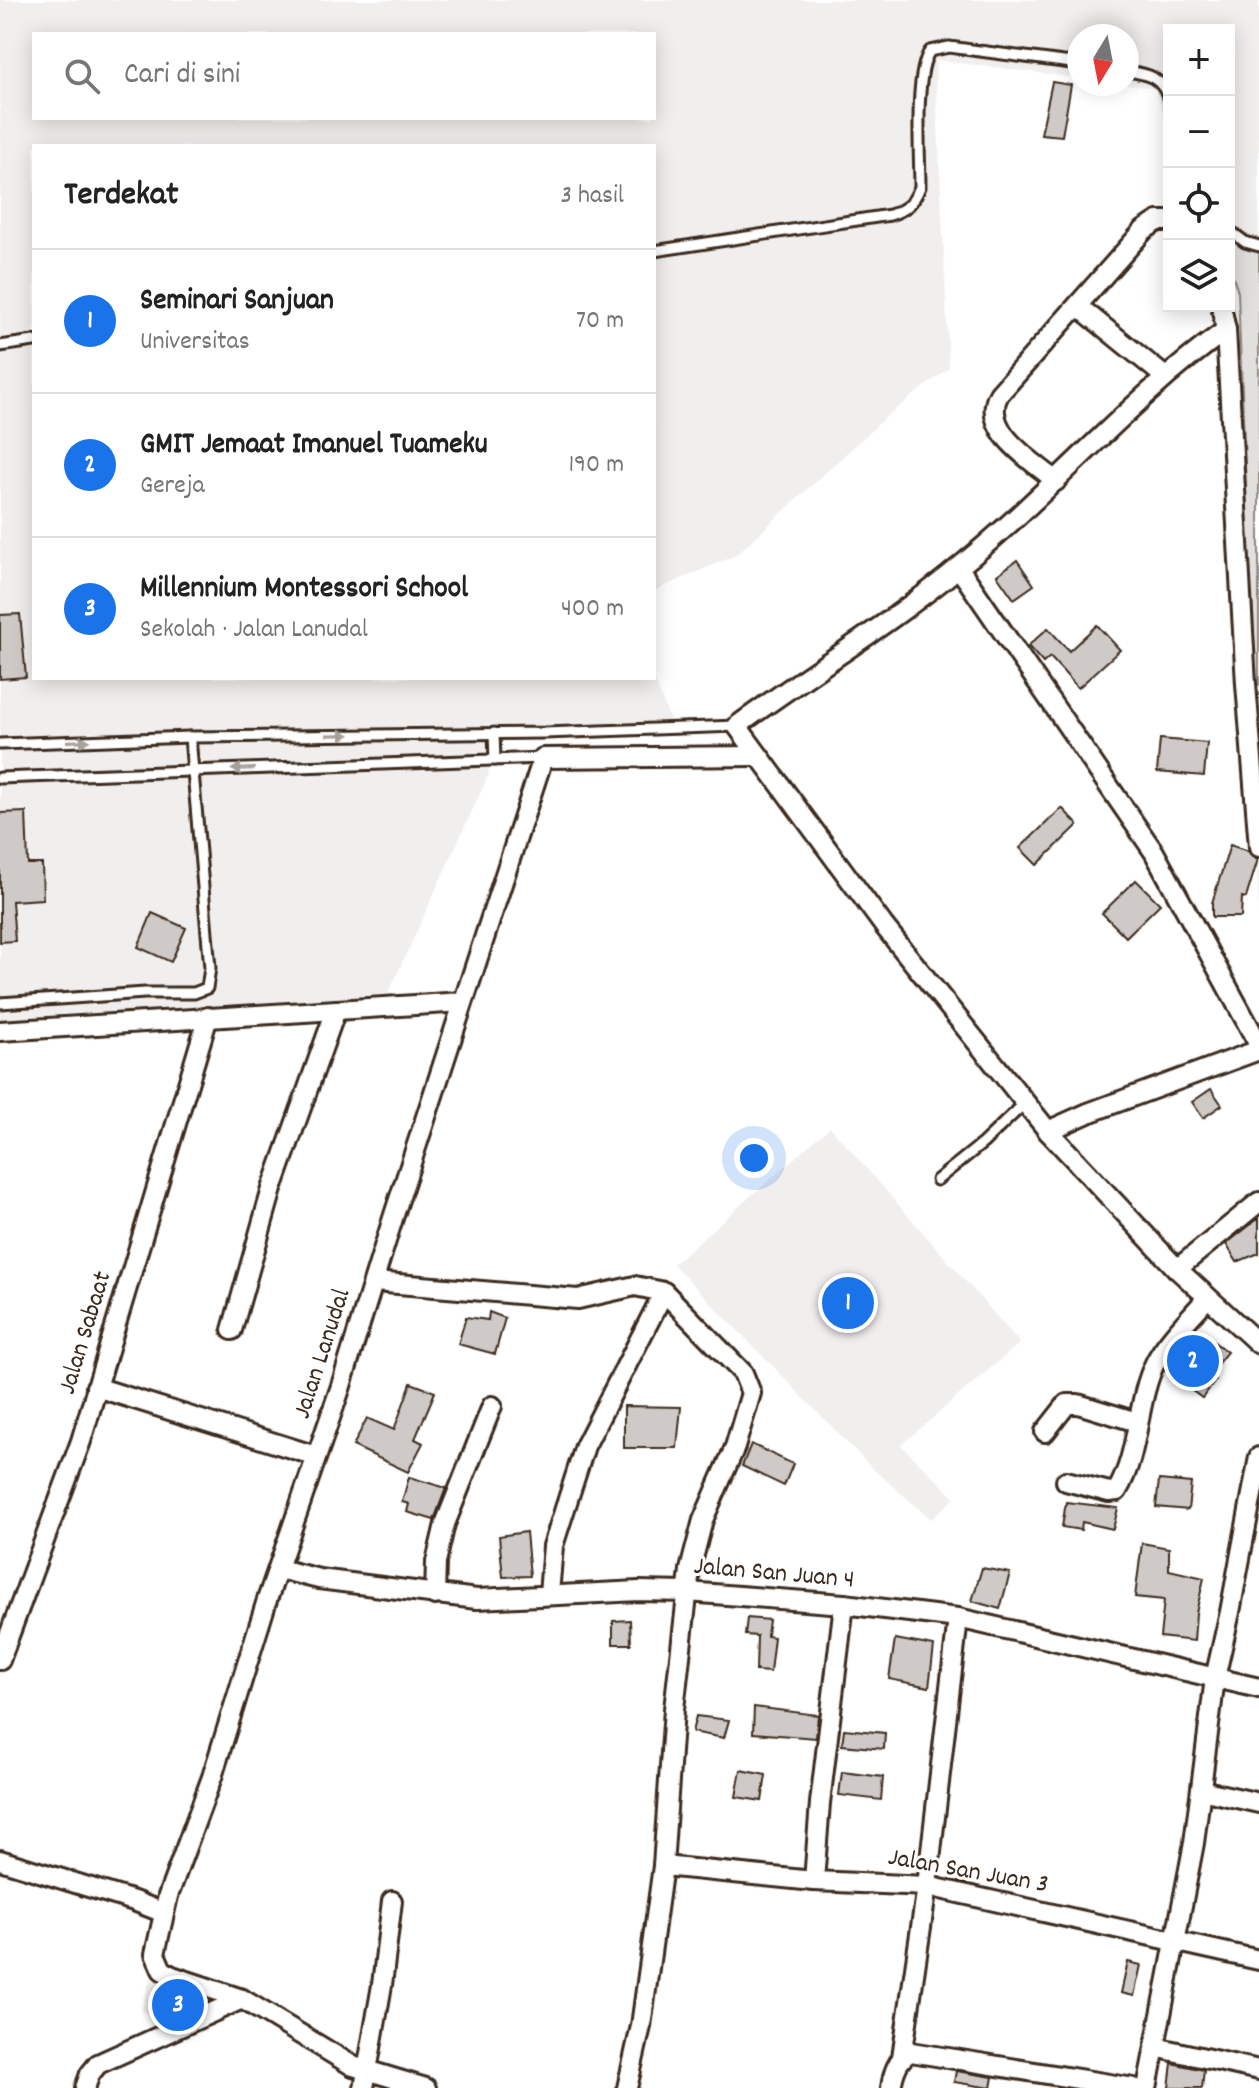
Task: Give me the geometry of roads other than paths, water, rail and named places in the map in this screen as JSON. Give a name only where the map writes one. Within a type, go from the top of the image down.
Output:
[{"type":"street","points":[[1056,481],[995,423],[994,403],[1144,230],[1163,221]]},
{"type":"street","points":[[1079,307],[1164,376]]},
{"type":"street","points":[[1222,312],[1226,330],[1246,684],[1259,847]]},
{"type":"street","points":[[1226,330],[1164,376],[1056,481],[959,568],[737,726],[884,926],[1048,1131],[1177,1269],[1259,1344]]},
{"type":"street","points":[[959,568],[1154,852],[1259,1048],[1048,1131]]},
{"type":"street","points":[[543,758],[758,756]]},
{"type":"street","name":"Jalan Lanudal","points":[[242,1999],[162,1970],[155,1954],[164,1913],[182,1853],[212,1777],[543,758]]},
{"type":"street","points":[[0,1031],[463,1002]]},
{"type":"street","points":[[232,1330],[272,1189],[336,1010]]},
{"type":"street","name":"Jalan Sabaat","points":[[0,1660],[81,1441],[208,1017]]},
{"type":"street","points":[[1177,1269],[1259,1202]]},
{"type":"street","points":[[374,1282],[578,1299],[635,1286],[664,1292],[743,1373],[751,1393],[735,1447],[703,1520],[687,1592],[667,1785],[663,1866],[641,2026],[627,2088]]},
{"type":"street","points":[[549,1594],[553,1546],[585,1446],[664,1292]]},
{"type":"street","points":[[1066,1481],[1109,1492],[1117,1491],[1129,1465],[1137,1422],[1157,1359],[1207,1298]]},
{"type":"street","points":[[96,1387],[316,1456]]},
{"type":"street","points":[[1045,1432],[1067,1404],[1072,1403],[1137,1422]]},
{"type":"street","points":[[435,1595],[436,1562],[445,1524],[492,1406]]},
{"type":"street","points":[[1147,2088],[1194,1843],[1215,1678],[1259,1457]]},
{"type":"street","name":"Jalan San Juan 4","points":[[279,1569],[319,1579],[477,1599],[639,1591],[844,1604],[958,1618],[1259,1688]]},
{"type":"street","points":[[814,1881],[820,1803],[844,1604]]},
{"type":"street","points":[[891,2088],[902,2057],[927,1886],[958,1618]]},
{"type":"street","points":[[1201,1790],[1259,1803]]},
{"type":"street","points":[[0,1860],[164,1913]]},
{"type":"street","name":"Jalan San Juan 3","points":[[663,1866],[814,1881],[927,1886],[1259,1960]]},
{"type":"street","points":[[366,2079],[392,1901]]},
{"type":"street","points":[[85,2088],[98,2064],[242,1999],[366,2079],[426,2088]]},
{"type":"street","points":[[1155,2047],[1259,2070]]},
{"type":"street","points":[[902,2057],[911,2052],[925,2053],[1134,2088]]},
{"type":"lane","points":[[656,251],[906,210],[920,187],[921,90],[924,59],[930,51],[949,47],[1067,62]]},
{"type":"lane","points":[[1139,74],[1155,77],[1163,83],[1168,96]]},
{"type":"lane","points":[[1235,234],[1245,242],[1259,246]]},
{"type":"lane","points":[[0,346],[32,341]]},
{"type":"lane","points":[[0,744],[737,726]]},
{"type":"lane","points":[[494,733],[495,760]]},
{"type":"lane","points":[[0,1003],[145,993],[194,993],[207,988],[210,968],[190,737]]},
{"type":"lane","points":[[0,778],[543,758]]},
{"type":"lane","points":[[937,1180],[983,1143],[1026,1102]]},
{"type":"place","name":"Seminari Sanjuan","points":[[848,1303]]},
{"type":"place","name":"GMIT Jemaat Imanuel Tuameku","points":[[1193,1361]]},
{"type":"place","name":"Millennium Montessori School","points":[[178,2005]]}]
